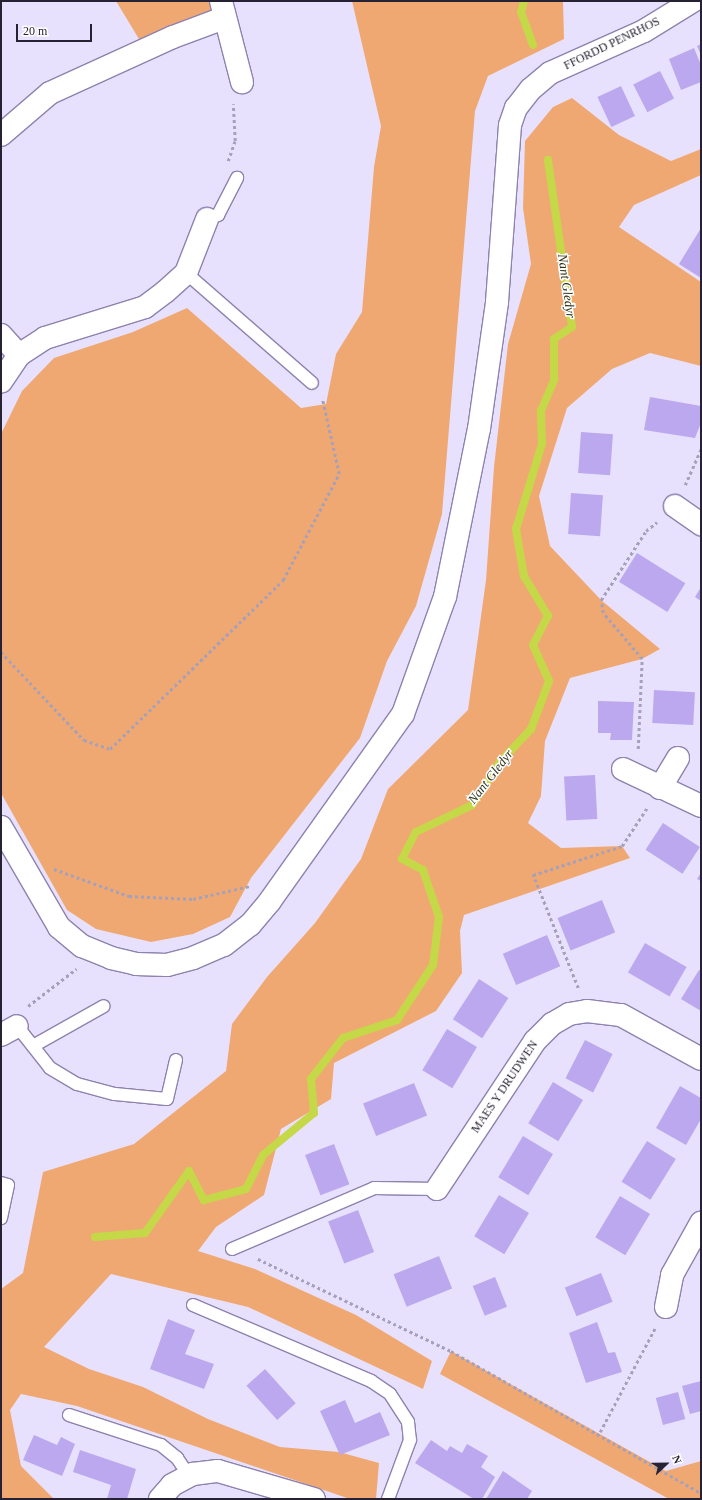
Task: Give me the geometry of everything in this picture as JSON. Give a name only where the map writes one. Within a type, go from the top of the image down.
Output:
[{"type":"street","name":"FFORDD PENRHOS","points":[[1,827],[60,926],[90,949],[136,964],[167,964],[224,945],[250,925],[403,714],[444,597],[479,429],[497,302],[510,125],[516,108],[531,89],[550,74],[644,31],[693,1]]},
{"type":"street","points":[[1,135],[50,93],[173,37],[222,10],[242,82]]},
{"type":"street","points":[[1,382],[19,355],[45,338],[74,326],[145,307],[186,273],[207,220]]},
{"type":"street","points":[[1,334],[19,355]]},
{"type":"street","points":[[675,506],[701,524]]},
{"type":"street","points":[[660,788],[678,758]]},
{"type":"street","points":[[630,773],[701,806]]},
{"type":"street","name":"MAES Y DRUDWEN","points":[[437,1188],[535,1040],[552,1024],[569,1014],[588,1011],[621,1015],[701,1059]]},
{"type":"street","points":[[666,1307],[672,1276],[701,1223]]},
{"type":"street","points":[[160,1499],[172,1485],[189,1476],[218,1471],[300,1497]]},
{"type":"lane","points":[[207,220],[218,215],[237,178]]},
{"type":"lane","points":[[186,273],[312,383]]},
{"type":"lane","points":[[33,1046],[104,1006]]},
{"type":"lane","points":[[9,1030],[33,1046],[50,1068],[77,1084],[115,1094],[167,1099],[176,1060]]},
{"type":"lane","points":[[1,1183],[8,1185],[1,1218]]},
{"type":"lane","points":[[232,1249],[374,1188],[437,1188]]},
{"type":"lane","points":[[193,1305],[371,1381],[390,1394],[399,1403],[408,1422],[410,1440],[388,1499]]},
{"type":"lane","points":[[69,1415],[161,1445],[177,1458],[189,1476]]},
{"type":"path","points":[[227,164],[235,141],[236,121],[230,87],[242,82]]},
{"type":"path","points":[[1,652],[84,740],[110,749],[283,580],[339,474],[326,404],[312,383]]},
{"type":"path","points":[[630,773],[642,659],[603,613],[601,600],[646,531],[675,506],[701,449]]},
{"type":"path","points":[[588,1011],[533,875],[622,846],[660,788]]},
{"type":"path","points":[[51,868],[97,887],[129,896],[193,899],[258,884]]},
{"type":"path","points":[[9,1030],[30,1002],[73,973],[90,949]]},
{"type":"path","points":[[232,1249],[368,1308],[600,1432],[701,1493]]},
{"type":"path","points":[[600,1432],[666,1307]]},
{"type":"shaded area","points":[[116,1],[221,1],[224,18],[145,49]]},
{"type":"shaded area","points":[[352,1],[563,1],[564,39],[488,76],[475,111],[442,514],[416,606],[387,661],[360,738],[251,878],[230,917],[193,934],[151,942],[96,929],[67,910],[1,793],[1,434],[22,391],[54,358],[133,332],[187,308],[301,408],[326,404],[336,354],[362,312],[374,167],[381,126]]},
{"type":"shaded area","points":[[572,98],[619,135],[671,161],[701,149],[701,175],[634,205],[619,227],[701,282],[701,366],[650,353],[612,369],[567,408],[539,496],[550,546],[601,600],[660,649],[642,659],[570,678],[545,741],[541,796],[528,823],[561,848],[622,846],[630,858],[464,915],[460,931],[462,973],[436,1011],[334,1063],[331,1099],[281,1129],[264,1195],[216,1227],[198,1251],[255,1269],[356,1315],[432,1361],[423,1389],[248,1307],[111,1274],[44,1347],[89,1369],[143,1387],[208,1419],[280,1447],[339,1452],[379,1463],[376,1499],[350,1499],[77,1406],[21,1394],[10,1410],[21,1466],[54,1499],[1,1499],[1,1289],[23,1273],[43,1172],[134,1144],[226,1071],[232,1024],[267,977],[315,923],[361,859],[388,789],[468,710],[486,580],[494,467],[508,344],[531,264],[523,208],[525,141],[553,107]]},
{"type":"shaded area","points":[[451,1351],[666,1471],[701,1461],[701,1499],[669,1499],[440,1374]]},
{"type":"building","points":[[701,44],[701,55],[697,46]]},
{"type":"building","points":[[694,48],[701,65],[701,82],[681,90],[669,59]]},
{"type":"building","points":[[660,71],[674,99],[647,112],[633,85]]},
{"type":"building","points":[[621,86],[635,116],[611,127],[597,97]]},
{"type":"building","points":[[701,228],[701,278],[679,264]]},
{"type":"building","points":[[650,397],[701,406],[701,423],[695,438],[644,430]]},
{"type":"building","points":[[581,432],[613,434],[610,475],[578,473]]},
{"type":"building","points":[[571,493],[603,495],[600,536],[568,534]]},
{"type":"building","points":[[637,553],[685,583],[667,612],[619,582]]},
{"type":"building","points":[[701,587],[701,601],[695,597]]},
{"type":"building","points":[[654,690],[695,692],[693,725],[652,723]]},
{"type":"building","points":[[598,701],[634,702],[632,740],[610,740],[611,733],[598,733]]},
{"type":"building","points":[[595,775],[597,819],[566,821],[564,777]]},
{"type":"building","points":[[663,823],[700,847],[682,874],[646,850]]},
{"type":"building","points":[[701,873],[701,881],[697,879]]},
{"type":"building","points":[[602,900],[615,932],[571,950],[557,918]]},
{"type":"building","points":[[547,935],[560,966],[516,985],[503,954]]},
{"type":"building","points":[[645,943],[687,967],[670,996],[628,972]]},
{"type":"building","points":[[699,970],[701,971],[701,1011],[681,999]]},
{"type":"building","points":[[479,979],[508,998],[482,1038],[453,1019]]},
{"type":"building","points":[[447,1029],[477,1047],[452,1088],[422,1070]]},
{"type":"building","points":[[585,1040],[613,1054],[593,1092],[565,1078]]},
{"type":"building","points":[[553,1082],[583,1100],[558,1141],[528,1123]]},
{"type":"building","points":[[414,1083],[427,1115],[376,1136],[363,1104]]},
{"type":"building","points":[[680,1086],[701,1098],[701,1119],[686,1145],[656,1128]]},
{"type":"building","points":[[523,1136],[553,1154],[528,1195],[498,1177]]},
{"type":"building","points":[[647,1141],[676,1159],[650,1200],[622,1182]]},
{"type":"building","points":[[334,1144],[349,1184],[320,1195],[305,1155]]},
{"type":"building","points":[[499,1195],[529,1213],[504,1254],[474,1236]]},
{"type":"building","points":[[620,1196],[650,1214],[625,1255],[595,1237]]},
{"type":"building","points":[[358,1210],[374,1252],[344,1263],[328,1221]]},
{"type":"building","points":[[439,1256],[452,1288],[407,1307],[394,1274]]},
{"type":"building","points":[[601,1273],[613,1302],[576,1316],[565,1288]]},
{"type":"building","points":[[495,1277],[507,1307],[485,1316],[473,1286]]},
{"type":"building","points":[[168,1319],[195,1330],[185,1354],[214,1364],[204,1389],[150,1369]]},
{"type":"building","points":[[597,1322],[608,1353],[615,1352],[622,1372],[586,1383],[569,1333]]},
{"type":"building","points":[[265,1369],[296,1403],[277,1420],[246,1386]]},
{"type":"building","points":[[701,1381],[701,1411],[690,1414],[682,1386]]},
{"type":"building","points":[[678,1392],[685,1419],[663,1425],[656,1398]]},
{"type":"building","points":[[345,1400],[355,1423],[380,1412],[390,1435],[340,1455],[320,1411]]},
{"type":"building","points":[[34,1435],[57,1445],[61,1437],[75,1444],[62,1476],[23,1460]]},
{"type":"building","points":[[431,1440],[447,1451],[450,1446],[462,1453],[467,1444],[488,1456],[481,1467],[495,1477],[482,1499],[474,1499],[415,1463]]},
{"type":"building","points":[[80,1450],[136,1469],[127,1499],[107,1499],[111,1485],[73,1472]]},
{"type":"building","points":[[503,1471],[532,1491],[527,1499],[486,1499]]},
{"type":"waterway","name":"Nant Gledyr","points":[[524,1],[521,12],[533,45]]},
{"type":"waterway","name":"Nant Gledyr","points":[[95,1237],[145,1233],[189,1171],[204,1200],[246,1189],[263,1155],[314,1113],[311,1079],[343,1038],[397,1020],[433,965],[439,917],[423,870],[402,859],[416,832],[472,805],[500,762],[531,729],[549,681],[533,645],[548,616],[524,576],[516,529],[542,444],[541,411],[554,380],[554,339],[572,327],[548,160]]}]
